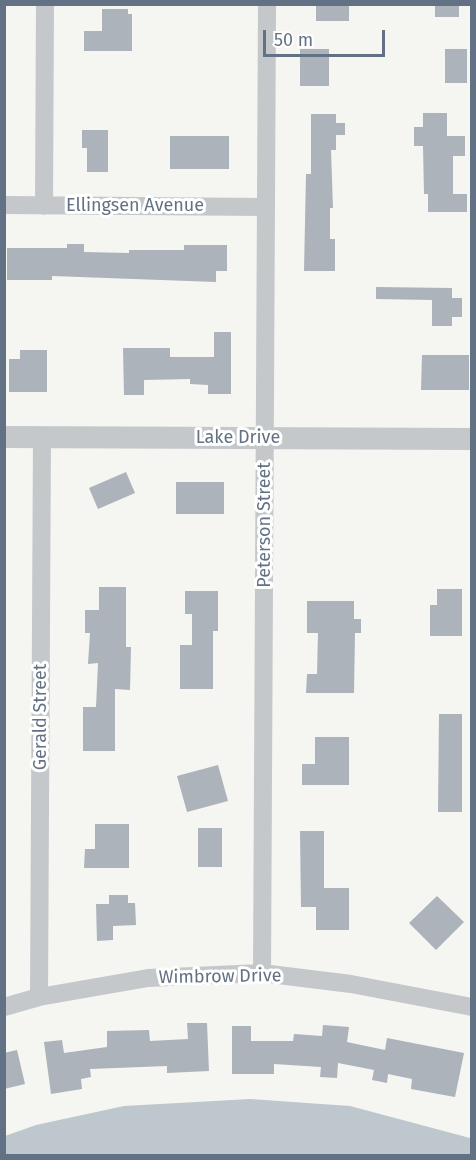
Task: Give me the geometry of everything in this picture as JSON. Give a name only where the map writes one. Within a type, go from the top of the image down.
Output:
[{"type":"street","points":[[44,206],[45,4]]},
{"type":"street","name":"Peterson Street","points":[[262,973],[267,4]]},
{"type":"street","name":"Ellingsen Avenue","points":[[4,205],[266,207]]},
{"type":"street","name":"Lake Drive","points":[[4,437],[471,439]]},
{"type":"street","name":"Gerald Street","points":[[39,997],[42,437]]},
{"type":"street","name":"Wimbrow Drive","points":[[4,1007],[39,997],[148,978],[262,973],[351,984],[471,1007]]},
{"type":"shaded area","points":[[250,1099],[350,1106],[470,1138],[471,1155],[5,1155],[5,1136],[36,1125],[124,1106]]},
{"type":"building","points":[[316,4],[349,4],[349,21],[316,21]]},
{"type":"building","points":[[435,4],[459,4],[459,17],[435,17]]},
{"type":"building","points":[[102,9],[128,9],[128,14],[132,14],[132,51],[84,51],[84,31],[102,31]]},
{"type":"building","points":[[300,49],[329,49],[329,86],[300,86]]},
{"type":"building","points":[[445,49],[467,49],[467,83],[445,83]]},
{"type":"building","points":[[423,113],[447,113],[447,136],[465,136],[465,156],[453,156],[453,194],[467,194],[467,212],[428,212],[428,194],[424,194],[423,146],[414,146],[414,127],[423,127]]},
{"type":"building","points":[[311,114],[336,114],[336,123],[345,123],[345,135],[336,135],[336,150],[331,150],[333,208],[330,208],[330,239],[335,239],[335,271],[304,271],[306,174],[311,174]]},
{"type":"building","points":[[82,130],[108,130],[108,172],[87,172],[87,148],[82,148]]},
{"type":"building","points":[[170,136],[229,136],[229,169],[170,169]]},
{"type":"building","points":[[67,244],[84,244],[84,252],[129,253],[129,250],[184,250],[184,245],[227,245],[227,271],[216,271],[216,282],[52,276],[52,280],[7,280],[7,248],[67,248]]},
{"type":"building","points":[[376,287],[452,288],[452,298],[462,298],[462,317],[452,317],[452,326],[432,326],[432,300],[376,299]]},
{"type":"building","points":[[214,332],[231,332],[231,394],[208,394],[208,385],[190,384],[190,379],[144,380],[144,395],[124,395],[123,348],[170,348],[170,357],[214,357]]},
{"type":"building","points":[[20,350],[47,350],[47,392],[9,392],[9,359],[20,359]]},
{"type":"building","points":[[422,355],[469,355],[469,390],[421,390]]},
{"type":"building","points":[[126,472],[135,493],[98,509],[89,488]]},
{"type":"building","points":[[176,482],[224,482],[224,514],[176,514]]},
{"type":"building","points":[[99,587],[126,587],[126,647],[131,647],[130,690],[115,689],[115,751],[83,751],[83,707],[96,707],[98,663],[88,664],[90,633],[85,633],[85,610],[99,610]]},
{"type":"building","points":[[437,589],[462,589],[462,636],[430,636],[430,605],[437,605]]},
{"type":"building","points":[[185,591],[218,591],[218,631],[213,631],[213,689],[180,689],[180,645],[192,645],[192,614],[185,614]]},
{"type":"building","points":[[307,601],[354,601],[354,619],[361,619],[361,633],[355,633],[354,693],[306,693],[307,674],[317,674],[318,633],[307,633]]},
{"type":"building","points":[[439,714],[462,714],[462,812],[438,812]]},
{"type":"building","points":[[315,737],[349,737],[349,785],[302,785],[302,764],[315,764]]},
{"type":"building","points":[[218,765],[228,801],[187,812],[177,776]]},
{"type":"building","points":[[95,824],[129,824],[129,868],[84,868],[85,849],[95,849]]},
{"type":"building","points":[[198,828],[222,828],[222,867],[198,867]]},
{"type":"building","points":[[300,831],[324,831],[324,888],[349,888],[349,930],[316,930],[316,907],[301,907]]},
{"type":"building","points":[[109,895],[128,895],[128,903],[135,903],[136,925],[113,926],[113,940],[97,941],[96,904],[109,904]]},
{"type":"building","points":[[437,896],[464,922],[436,950],[409,923]]},
{"type":"building","points":[[187,1023],[207,1023],[209,1071],[167,1073],[167,1066],[90,1069],[91,1077],[81,1079],[82,1089],[51,1094],[44,1042],[62,1040],[64,1053],[107,1047],[107,1031],[149,1030],[150,1041],[188,1039]]},
{"type":"building","points":[[323,1025],[349,1027],[347,1042],[385,1050],[387,1038],[464,1053],[455,1097],[411,1089],[412,1079],[388,1074],[387,1083],[372,1080],[374,1070],[338,1063],[337,1078],[320,1077],[321,1067],[274,1064],[274,1074],[232,1074],[232,1026],[251,1026],[251,1041],[293,1041],[294,1034],[322,1036]]},
{"type":"building","points":[[17,1050],[25,1084],[4,1089],[4,1053]]}]
